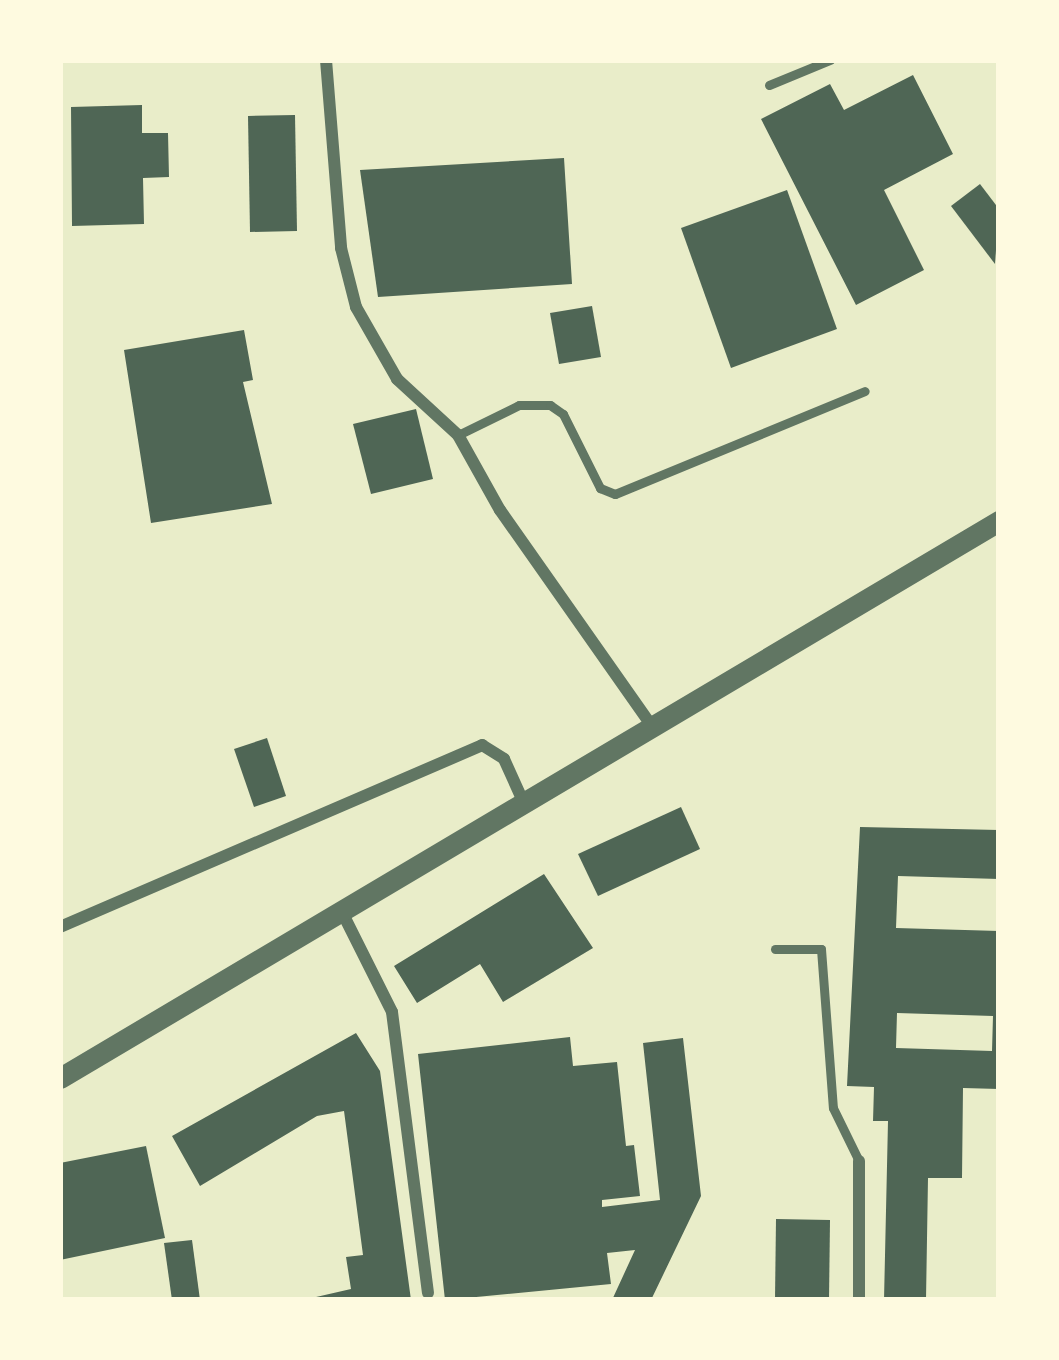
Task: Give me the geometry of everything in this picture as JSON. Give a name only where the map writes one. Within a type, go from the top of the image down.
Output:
[{"type":"street","points":[[326,60],[341,248],[356,308],[397,379],[458,435],[500,510],[653,729]]},
{"type":"street","points":[[60,1078],[344,916],[523,801],[653,729],[999,521]]},
{"type":"street","points":[[60,927],[482,745],[504,759],[523,801]]},
{"type":"street","points":[[344,916],[392,1012],[428,1293]]},
{"type":"street","points":[[859,1161],[859,1300]]},
{"type":"lane","points":[[769,86],[830,60]]},
{"type":"lane","points":[[458,435],[519,405],[550,405],[563,414],[600,488],[615,494],[865,392]]},
{"type":"lane","points":[[775,949],[821,949],[832,1108],[859,1161]]},
{"type":"building","points":[[913,75],[953,154],[884,190],[924,270],[856,305],[761,119],[830,84],[844,110]]},
{"type":"building","points":[[142,105],[142,133],[168,133],[169,177],[143,178],[144,224],[72,226],[71,107]]},
{"type":"building","points":[[295,115],[297,231],[250,232],[248,116]]},
{"type":"building","points":[[564,158],[572,284],[378,297],[360,170]]},
{"type":"building","points":[[980,184],[999,209],[995,264],[951,206]]},
{"type":"building","points":[[787,190],[837,329],[731,368],[681,228]]},
{"type":"building","points":[[592,306],[601,357],[559,364],[550,313]]},
{"type":"building","points":[[244,330],[253,380],[243,382],[272,504],[151,523],[124,350]]},
{"type":"building","points":[[416,409],[433,479],[371,494],[353,424]]},
{"type":"building","points":[[267,738],[286,796],[254,807],[234,749]]},
{"type":"building","points":[[681,807],[700,849],[598,896],[578,854]]},
{"type":"building","points":[[860,827],[999,830],[999,879],[898,876],[896,928],[999,931],[999,1089],[963,1088],[962,1178],[928,1178],[926,1300],[884,1300],[888,1121],[873,1121],[874,1087],[847,1086]],"holes":[[[897,1013],[993,1016],[992,1051],[896,1048]]]},
{"type":"building","points":[[544,874],[593,948],[503,1002],[480,964],[417,1003],[394,966]]},
{"type":"building","points":[[356,1033],[380,1071],[411,1300],[303,1300],[351,1289],[346,1257],[363,1255],[344,1111],[317,1116],[200,1186],[172,1136]]},
{"type":"building","points":[[570,1037],[573,1066],[617,1062],[626,1146],[634,1145],[640,1196],[602,1200],[602,1207],[660,1200],[643,1043],[683,1038],[701,1196],[651,1300],[612,1300],[635,1250],[607,1253],[611,1284],[445,1300],[418,1054]]},
{"type":"building","points":[[146,1146],[165,1238],[60,1260],[60,1163]]},
{"type":"building","points":[[776,1219],[830,1220],[829,1300],[775,1300]]},
{"type":"building","points":[[192,1240],[200,1300],[172,1300],[164,1243]]}]
